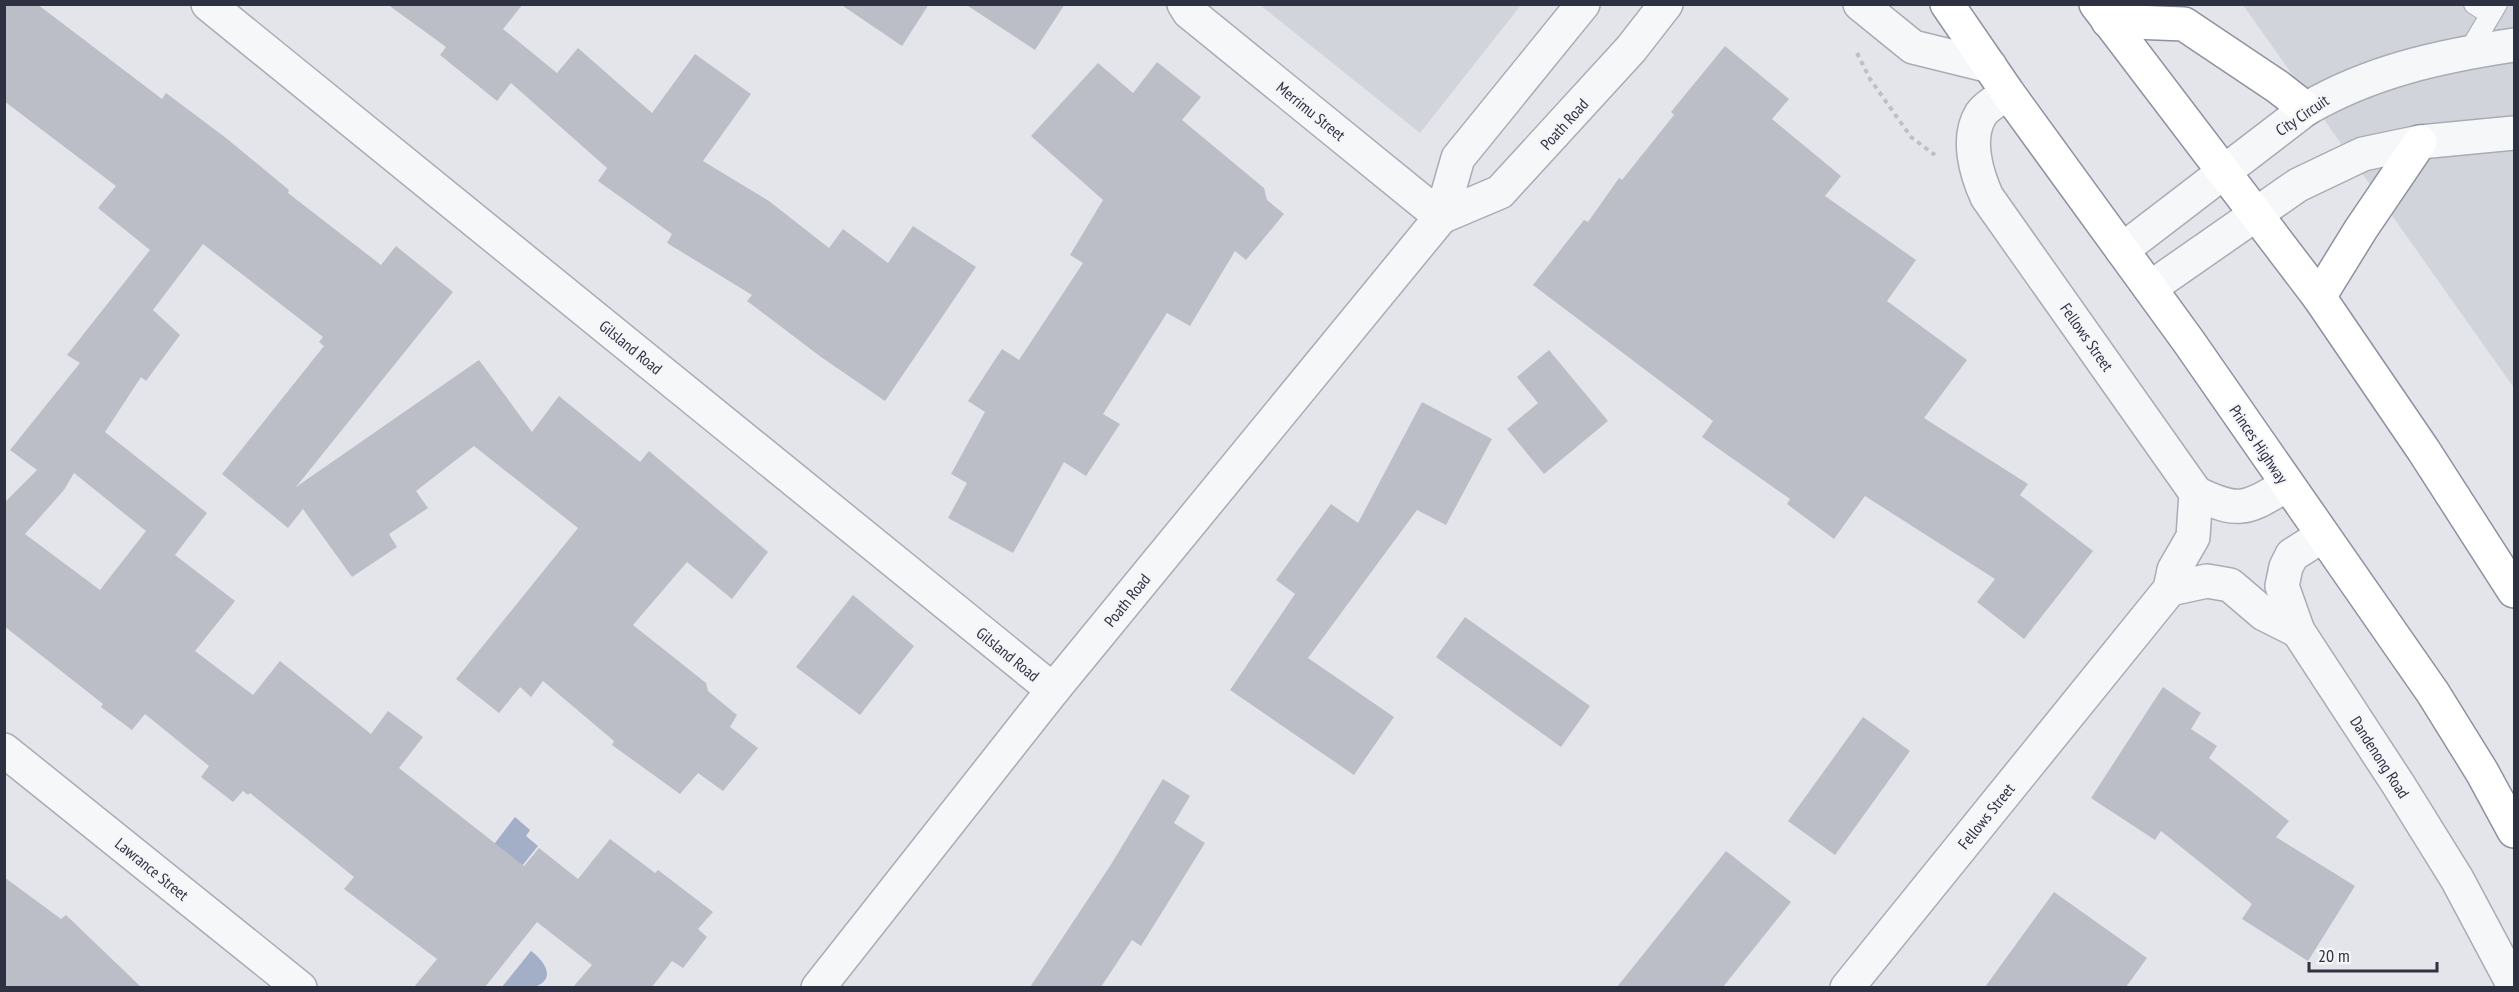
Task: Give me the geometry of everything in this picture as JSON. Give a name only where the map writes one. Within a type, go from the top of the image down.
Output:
[{"type":"highway","name":"Princes Highway","points":[[1947,4],[2189,342],[2433,693],[2482,772],[2514,831]]},
{"type":"highway","points":[[2102,13],[2184,24],[2278,87],[2306,109]]},
{"type":"highway","points":[[2102,13],[2319,297],[2424,451],[2514,591]]},
{"type":"highway","points":[[2319,297],[2361,229],[2420,142]]},
{"type":"street","name":"Gilsland Road","points":[[208,4],[1053,690]]},
{"type":"street","name":"Merrimu Street","points":[[1184,4],[1189,12],[1441,217]]},
{"type":"street","name":"Poath Road","points":[[818,987],[1053,690],[1441,217],[1458,158],[1583,4]]},
{"type":"street","name":"Poath Road","points":[[1441,217],[1500,192],[1632,49],[1666,4]]},
{"type":"street","points":[[1860,4],[1913,47],[1999,79]]},
{"type":"street","name":"City Circuit","points":[[2122,250],[2306,109],[2350,85],[2469,51],[2514,45]]},
{"type":"street","name":"Fellows Street","points":[[1847,987],[2170,589],[2174,570],[2193,537],[2196,493],[1988,197],[1980,181],[1974,148],[1976,127],[1999,79]]},
{"type":"street","points":[[2150,288],[2298,185],[2363,154],[2420,142],[2514,133]]},
{"type":"street","points":[[2196,493],[2221,503],[2244,507],[2251,506],[2287,485]]},
{"type":"street","name":"Dandenong Road","points":[[2322,536],[2292,555],[2286,567],[2282,586],[2298,631],[2457,879],[2514,986]]},
{"type":"street","points":[[2170,589],[2206,581],[2230,585],[2264,614],[2298,631]]},
{"type":"street","name":"Lawrance Street","points":[[4,750],[300,987]]},
{"type":"lane","points":[[2469,51],[2487,8]]},
{"type":"path","points":[[1854,47],[1869,79],[1911,137],[1946,163],[1980,181]]},
{"type":"shaded area","points":[[1260,5],[1521,5],[1420,133]]},
{"type":"shaded area","points":[[2243,5],[2514,5],[2514,388]]},
{"type":"water","points":[[515,817],[530,830],[526,836],[538,846],[505,887],[478,865]]},
{"type":"water","points":[[531,951],[545,966],[547,976],[544,981],[528,989],[502,987]]},
{"type":"building","points":[[4,4],[37,4],[162,99],[166,93],[226,138],[289,190],[288,193],[381,265],[396,246],[453,292],[296,487],[479,360],[532,432],[559,396],[640,462],[649,451],[768,552],[732,599],[687,562],[633,625],[706,683],[708,691],[737,715],[730,727],[758,748],[723,791],[698,773],[680,794],[612,745],[614,741],[543,681],[531,697],[520,687],[499,713],[456,679],[578,528],[474,446],[416,491],[428,508],[389,534],[397,547],[352,577],[303,509],[288,528],[222,474],[324,346],[319,342],[323,337],[203,244],[153,310],[180,335],[146,381],[141,377],[105,432],[207,513],[175,555],[235,601],[195,651],[253,695],[280,661],[371,734],[388,711],[423,737],[399,768],[524,866],[539,848],[578,879],[610,839],[655,873],[658,870],[713,912],[698,929],[707,937],[683,968],[672,961],[652,987],[573,987],[592,965],[537,922],[485,987],[414,987],[437,959],[344,889],[354,877],[250,793],[248,795],[243,791],[233,802],[201,777],[209,766],[145,714],[132,730],[101,707],[103,704],[4,626],[4,503],[37,470],[10,450],[80,363],[67,355],[150,250],[98,208],[116,186],[4,101]],"holes":[[[74,473],[146,531],[100,590],[25,534],[64,490]]]},
{"type":"building","points":[[387,4],[523,4],[503,29],[557,73],[578,48],[652,113],[695,54],[751,94],[703,161],[769,201],[829,248],[843,229],[888,263],[913,226],[976,267],[885,401],[821,357],[747,301],[752,295],[667,243],[672,234],[598,181],[607,168],[511,83],[497,101],[440,55],[446,47]]},
{"type":"building","points":[[840,4],[929,4],[902,46]]},
{"type":"building","points":[[965,4],[1065,4],[1035,50]]},
{"type":"building","points":[[1725,46],[1789,99],[1772,119],[1841,176],[1825,196],[1916,260],[1887,301],[1967,360],[1924,418],[2028,484],[2020,495],[2093,551],[2024,639],[1977,602],[1995,579],[1865,496],[1834,539],[1787,504],[1790,499],[1702,437],[1713,421],[1533,285],[1584,220],[1588,222],[1619,178],[1622,180],[1674,115],[1671,112]]},
{"type":"building","points":[[1157,62],[1201,97],[1182,120],[1264,188],[1267,200],[1284,214],[1246,260],[1235,251],[1190,326],[1167,313],[1103,414],[1120,424],[1086,476],[1064,462],[1013,553],[948,518],[967,483],[951,474],[985,412],[968,401],[1002,349],[1019,360],[1083,263],[1070,255],[1103,200],[1031,136],[1098,63],[1133,93]]},
{"type":"building","points":[[1549,350],[1608,421],[1544,474],[1507,429],[1538,403],[1517,377]]},
{"type":"building","points":[[1422,402],[1492,439],[1446,525],[1417,510],[1308,658],[1394,717],[1354,775],[1230,690],[1295,594],[1276,580],[1331,504],[1358,523]]},
{"type":"building","points":[[853,595],[914,646],[860,715],[796,667]]},
{"type":"building","points":[[1465,617],[1590,706],[1561,747],[1436,657]]},
{"type":"building","points":[[2163,687],[2201,713],[2191,729],[2217,746],[2209,758],[2289,821],[2276,837],[2355,886],[2308,961],[2242,919],[2252,904],[2161,831],[2155,840],[2091,798]]},
{"type":"building","points":[[1863,717],[1910,751],[1835,855],[1788,821]]},
{"type":"building","points":[[1163,779],[1190,796],[1174,823],[1205,843],[1141,946],[1132,940],[1101,987],[1030,987],[1110,866]]},
{"type":"building","points":[[1726,851],[1791,902],[1723,987],[1617,987]]},
{"type":"building","points":[[4,877],[61,919],[66,915],[141,987],[4,987]]},
{"type":"building","points":[[2054,892],[2147,958],[2126,987],[1985,987]]}]
